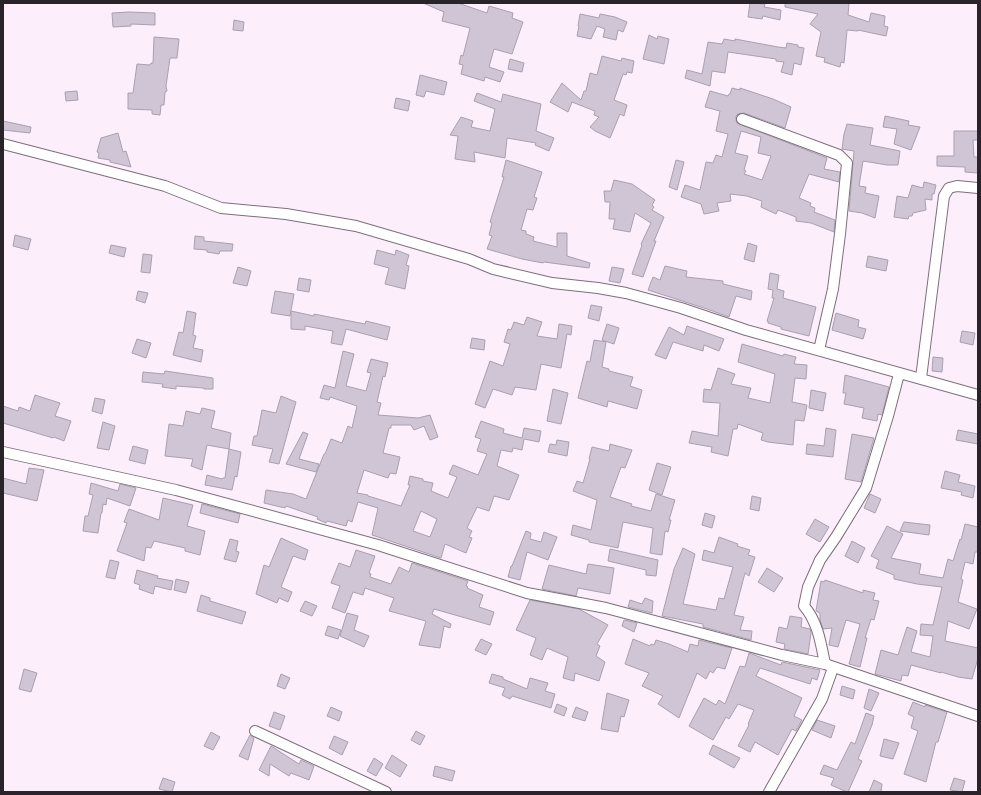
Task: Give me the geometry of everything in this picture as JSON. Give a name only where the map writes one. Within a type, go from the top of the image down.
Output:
[{"type":"street","points":[[742,119],[839,154],[847,163],[833,289],[819,350]]},
{"type":"street","points":[[3,144],[92,168],[146,180],[221,208],[286,214],[356,226],[469,259],[493,269],[552,283],[598,288],[626,293],[681,308],[746,330],[978,395]]},
{"type":"street","points":[[921,378],[944,196],[949,188],[957,186],[978,188]]},
{"type":"street","points":[[769,792],[822,699],[829,666],[811,614],[804,606],[808,587],[820,560],[866,488],[899,374]]},
{"type":"street","points":[[3,452],[176,490],[378,545],[527,593],[606,608],[829,666],[978,716]]},
{"type":"street","points":[[255,731],[386,792]]},
{"type":"building","points":[[423,3],[458,3],[487,13],[489,6],[513,13],[512,18],[523,22],[512,54],[494,49],[489,67],[504,72],[500,82],[485,77],[484,81],[461,74],[463,65],[459,64],[461,55],[463,56],[470,28],[442,21],[444,12]]},
{"type":"building","points":[[750,3],[765,4],[764,7],[781,10],[780,20],[763,16],[762,19],[748,17]]},
{"type":"building","points":[[785,3],[849,3],[848,15],[869,22],[871,13],[885,16],[884,26],[888,27],[886,36],[858,30],[847,30],[844,63],[841,62],[840,67],[824,62],[825,58],[816,56],[821,32],[810,24],[818,14],[785,7]]},
{"type":"building","points":[[112,13],[155,13],[155,25],[131,24],[131,26],[113,27]]},
{"type":"building","points":[[580,14],[599,18],[600,14],[615,17],[627,22],[623,32],[618,30],[616,40],[603,37],[605,29],[597,26],[591,39],[577,36]]},
{"type":"building","points":[[234,20],[244,22],[243,31],[233,30]]},
{"type":"building","points":[[649,35],[657,39],[658,36],[669,39],[664,64],[643,59]]},
{"type":"building","points":[[154,37],[179,39],[177,58],[170,58],[166,86],[167,91],[165,92],[164,105],[161,105],[160,115],[152,114],[152,110],[128,109],[128,93],[133,93],[137,64],[150,65],[153,63]]},
{"type":"building","points":[[724,39],[735,41],[735,39],[786,48],[787,43],[798,45],[798,47],[804,48],[801,65],[794,63],[792,75],[781,72],[784,62],[776,61],[776,59],[728,52],[725,73],[712,71],[710,86],[685,78],[687,70],[702,74],[708,42],[722,44]]},
{"type":"building","points":[[602,56],[621,61],[622,58],[634,61],[632,73],[627,72],[626,75],[623,74],[614,100],[627,105],[624,116],[620,114],[610,138],[590,127],[599,117],[594,115],[595,111],[572,102],[568,112],[550,102],[562,83],[581,100],[584,91],[586,91],[590,73],[597,75]]},
{"type":"building","points":[[510,59],[524,63],[522,72],[508,69]]},
{"type":"building","points":[[420,75],[447,82],[444,95],[426,91],[424,97],[416,95]]},
{"type":"building","points":[[732,88],[740,90],[740,88],[773,99],[791,107],[785,128],[744,113],[738,114],[736,116],[736,120],[737,123],[827,158],[824,169],[840,172],[839,182],[809,174],[799,198],[811,203],[810,206],[815,208],[814,212],[835,220],[834,232],[811,223],[796,221],[796,217],[778,210],[776,214],[761,207],[762,201],[747,196],[730,194],[731,201],[717,203],[719,211],[704,214],[701,204],[681,197],[685,185],[700,190],[706,162],[713,163],[716,155],[722,157],[728,134],[716,131],[720,111],[705,107],[710,91],[728,96]],"holes":[[[741,131],[761,137],[758,153],[771,156],[762,180],[744,174],[746,171],[744,170],[748,156],[735,153]]]},
{"type":"building","points":[[77,91],[78,100],[66,101],[65,92]]},
{"type":"building","points":[[477,93],[501,102],[503,94],[541,104],[536,131],[554,138],[549,151],[535,145],[536,143],[507,138],[505,158],[474,152],[475,162],[455,159],[458,136],[450,135],[461,117],[473,121],[471,127],[490,131],[495,109],[474,101]]},
{"type":"building","points":[[396,98],[410,101],[408,111],[394,108]]},
{"type":"building","points":[[885,116],[909,121],[908,125],[920,127],[911,150],[894,144],[897,129],[883,127]]},
{"type":"building","points":[[3,121],[31,127],[30,133],[3,130]]},
{"type":"building","points":[[847,124],[873,128],[870,145],[900,151],[898,165],[887,165],[863,161],[859,186],[866,187],[865,193],[879,196],[875,218],[862,213],[849,211],[854,151],[842,149]]},
{"type":"building","points":[[954,131],[978,131],[978,140],[973,140],[974,157],[978,157],[978,173],[965,172],[965,167],[937,166],[937,156],[954,156]]},
{"type":"building","points":[[118,133],[123,152],[126,151],[131,167],[110,162],[110,160],[98,158],[99,153],[97,152],[101,138]]},
{"type":"building","points":[[506,160],[542,172],[534,197],[537,198],[533,210],[527,209],[521,230],[526,231],[526,234],[534,237],[533,241],[557,247],[557,233],[567,233],[567,256],[590,263],[589,268],[543,263],[522,259],[487,249],[492,236],[489,235],[492,223],[490,222],[504,177],[502,177]]},
{"type":"building","points":[[676,160],[684,162],[677,190],[669,187]]},
{"type":"building","points":[[614,180],[632,184],[655,200],[652,205],[654,207],[652,210],[664,217],[654,241],[656,241],[643,277],[632,274],[642,245],[641,244],[651,223],[635,213],[630,232],[613,229],[615,219],[609,219],[610,202],[605,202],[604,191],[611,191]]},
{"type":"building","points":[[924,182],[936,185],[934,194],[932,194],[932,200],[925,199],[926,210],[913,213],[908,219],[894,217],[897,196],[908,198],[912,185],[923,188]]},
{"type":"building","points":[[15,235],[31,239],[28,250],[13,246]]},
{"type":"building","points":[[195,236],[204,237],[204,241],[233,244],[232,251],[220,251],[219,254],[207,252],[207,250],[194,249]]},
{"type":"building","points":[[748,243],[757,246],[754,262],[744,259]]},
{"type":"building","points":[[111,245],[126,248],[124,257],[109,253]]},
{"type":"building","points":[[377,250],[395,255],[396,250],[409,255],[406,265],[409,266],[405,289],[385,284],[389,268],[374,264]]},
{"type":"building","points":[[143,254],[152,255],[150,273],[141,272]]},
{"type":"building","points":[[868,256],[888,260],[886,271],[866,267]]},
{"type":"building","points":[[665,266],[687,271],[686,277],[723,281],[723,284],[752,291],[751,300],[736,296],[729,317],[648,290],[653,277],[660,280]]},
{"type":"building","points":[[238,267],[251,271],[247,286],[233,283]]},
{"type":"building","points":[[612,267],[624,269],[620,283],[609,281]]},
{"type":"building","points":[[770,273],[779,275],[777,289],[784,291],[783,298],[816,307],[809,336],[781,329],[781,327],[768,323],[767,321],[774,298],[772,298],[773,290],[768,289]]},
{"type":"building","points":[[299,278],[311,280],[309,292],[297,290]]},
{"type":"building","points":[[138,291],[148,293],[145,303],[136,300]]},
{"type":"building","points":[[275,291],[294,294],[290,316],[271,313]]},
{"type":"building","points":[[591,305],[602,307],[599,321],[588,318]]},
{"type":"building","points":[[187,311],[196,313],[193,335],[196,336],[193,348],[203,350],[201,362],[173,355],[179,332],[183,333]]},
{"type":"building","points":[[291,311],[365,324],[366,321],[390,327],[387,340],[346,329],[342,345],[331,343],[333,331],[305,326],[305,330],[291,329]]},
{"type":"building","points":[[836,313],[859,320],[858,327],[866,329],[863,339],[832,330]]},
{"type":"building","points":[[527,317],[542,322],[537,336],[557,339],[559,324],[572,326],[571,335],[567,334],[561,368],[541,364],[536,390],[515,387],[512,395],[493,389],[485,408],[475,404],[490,361],[503,366],[510,344],[504,342],[508,329],[511,330],[514,322],[524,325]]},
{"type":"building","points":[[607,324],[619,328],[614,344],[602,340]]},
{"type":"building","points":[[687,326],[724,339],[719,351],[704,345],[703,351],[673,342],[666,359],[655,355],[669,327],[684,335]]},
{"type":"building","points":[[962,331],[975,333],[973,345],[960,342]]},
{"type":"building","points":[[472,338],[485,340],[484,350],[470,348]]},
{"type":"building","points":[[137,339],[151,343],[146,358],[132,353]]},
{"type":"building","points":[[594,340],[606,342],[602,367],[609,369],[609,371],[633,377],[630,386],[642,390],[637,409],[608,401],[607,407],[578,398],[587,361],[590,362]]},
{"type":"building","points":[[742,344],[783,356],[784,354],[796,357],[794,364],[807,365],[806,379],[795,378],[792,402],[807,405],[804,421],[795,420],[793,445],[761,440],[763,433],[738,424],[737,429],[733,429],[728,456],[711,452],[712,447],[689,443],[692,431],[718,436],[720,403],[703,402],[704,389],[711,390],[718,368],[735,374],[731,384],[751,388],[748,398],[770,403],[775,374],[738,362]]},
{"type":"building","points":[[343,351],[354,354],[346,386],[366,391],[371,373],[367,372],[371,359],[388,363],[385,377],[383,376],[377,402],[381,403],[378,415],[418,418],[430,415],[438,437],[430,440],[424,426],[414,430],[411,425],[391,425],[391,428],[389,428],[383,453],[400,457],[396,474],[390,473],[388,478],[364,470],[357,493],[401,506],[410,485],[408,485],[410,476],[433,483],[431,491],[448,498],[457,477],[449,474],[453,465],[478,475],[487,454],[477,451],[481,439],[475,437],[481,421],[504,429],[503,433],[522,438],[524,428],[541,431],[539,442],[524,439],[522,450],[513,448],[512,452],[501,450],[497,466],[519,475],[509,500],[494,496],[489,511],[477,507],[467,528],[472,531],[469,537],[472,538],[466,553],[445,544],[441,558],[372,535],[378,508],[358,502],[352,522],[348,520],[346,526],[327,521],[326,523],[317,519],[318,517],[286,506],[285,508],[264,503],[266,490],[293,494],[306,499],[331,439],[342,443],[348,426],[352,428],[357,406],[330,397],[329,400],[320,398],[324,385],[335,388]],"holes":[[[421,511],[437,519],[430,537],[413,531]]]},
{"type":"building","points":[[933,357],[943,358],[942,372],[932,371]]},
{"type":"building","points":[[165,371],[213,378],[213,389],[176,386],[176,389],[162,387],[163,384],[142,382],[143,372],[164,374]]},
{"type":"building","points":[[845,375],[889,387],[882,415],[878,414],[877,421],[862,418],[864,408],[844,404],[846,393],[843,393]]},
{"type":"building","points":[[553,389],[568,393],[561,424],[547,421]]},
{"type":"building","points":[[811,390],[826,393],[823,411],[809,408]]},
{"type":"building","points":[[35,395],[60,403],[55,416],[71,421],[64,441],[3,423],[3,406],[18,411],[19,407],[30,411]]},
{"type":"building","points":[[281,396],[296,402],[279,464],[269,462],[273,449],[252,445],[254,436],[257,436],[262,410],[276,413]]},
{"type":"building","points":[[95,398],[105,400],[102,414],[92,411]]},
{"type":"building","points":[[202,408],[215,411],[211,428],[231,433],[229,449],[207,445],[202,470],[191,466],[193,459],[165,456],[169,424],[183,426],[186,411],[200,414]]},
{"type":"building","points":[[103,422],[115,426],[109,450],[97,448]]},
{"type":"building","points":[[826,428],[836,430],[833,457],[806,454],[807,444],[824,446]]},
{"type":"building","points":[[958,430],[978,434],[978,444],[956,440]]},
{"type":"building","points":[[303,432],[308,434],[299,459],[319,464],[316,472],[286,464]]},
{"type":"building","points":[[852,434],[874,438],[861,482],[845,479]]},
{"type":"building","points":[[557,440],[569,442],[567,456],[548,452],[550,444],[556,445]]},
{"type":"building","points":[[610,444],[632,450],[625,468],[621,467],[610,497],[632,504],[631,506],[651,511],[656,494],[675,500],[669,520],[671,520],[668,532],[665,531],[662,555],[650,553],[653,528],[623,522],[618,548],[589,542],[589,540],[571,535],[573,525],[591,530],[597,500],[573,491],[577,481],[583,483],[592,447],[609,451]]},
{"type":"building","points":[[133,446],[148,450],[145,464],[129,460]]},
{"type":"building","points":[[229,449],[241,452],[237,477],[235,476],[232,490],[205,485],[207,475],[222,479],[225,478]]},
{"type":"building","points":[[657,463],[671,467],[662,495],[649,490]]},
{"type":"building","points":[[29,468],[44,470],[37,501],[3,493],[3,478],[26,484]]},
{"type":"building","points":[[945,471],[960,475],[958,482],[975,486],[973,498],[961,495],[962,492],[941,488]]},
{"type":"building","points":[[91,483],[118,491],[120,484],[136,488],[130,506],[107,498],[106,505],[103,504],[98,533],[83,531],[85,516],[88,516],[93,495],[89,494]]},
{"type":"building","points":[[870,494],[881,499],[875,513],[864,508]]},
{"type":"building","points":[[752,496],[761,498],[759,511],[750,509]]},
{"type":"building","points":[[163,498],[193,505],[187,526],[205,531],[200,555],[185,551],[185,548],[154,541],[151,548],[146,547],[144,561],[117,551],[127,523],[124,522],[129,509],[159,520]]},
{"type":"building","points":[[202,504],[240,514],[238,523],[200,513]]},
{"type":"building","points":[[705,513],[715,516],[712,528],[702,525]]},
{"type":"building","points":[[815,519],[829,527],[820,542],[806,534]]},
{"type":"building","points":[[904,522],[930,525],[929,535],[900,531]]},
{"type":"building","points":[[965,524],[978,527],[978,552],[975,552],[973,564],[965,562],[958,602],[977,609],[969,629],[948,621],[945,641],[978,648],[978,658],[972,679],[911,665],[908,676],[902,675],[901,681],[875,674],[881,650],[898,655],[907,627],[917,631],[911,652],[930,657],[933,636],[920,635],[921,624],[933,625],[942,587],[894,579],[894,575],[876,568],[879,560],[871,556],[887,526],[903,534],[891,558],[921,564],[919,574],[943,578],[948,559],[953,561]]},
{"type":"building","points":[[526,531],[531,533],[530,539],[541,542],[544,532],[557,537],[548,560],[527,552],[520,580],[508,577],[511,566]]},
{"type":"building","points":[[719,537],[738,544],[737,546],[750,550],[748,555],[755,557],[749,576],[745,573],[734,615],[744,617],[740,630],[752,631],[751,640],[703,627],[703,624],[662,616],[674,569],[683,548],[695,554],[683,604],[716,610],[719,598],[724,599],[733,567],[702,560],[704,550],[714,553]]},
{"type":"building","points":[[281,538],[308,550],[305,560],[293,556],[281,587],[292,592],[288,602],[279,598],[277,603],[256,594],[264,565],[269,567]]},
{"type":"building","points":[[230,539],[238,541],[236,551],[239,552],[236,562],[224,559]]},
{"type":"building","points":[[852,541],[865,548],[858,563],[845,556]]},
{"type":"building","points":[[610,549],[658,560],[656,576],[646,575],[646,570],[608,561]]},
{"type":"building","points":[[356,550],[375,556],[369,573],[371,574],[370,577],[391,584],[399,567],[409,572],[412,563],[468,581],[466,586],[468,587],[467,588],[483,595],[479,607],[494,612],[490,625],[434,609],[432,614],[451,624],[450,628],[444,626],[440,648],[419,645],[426,621],[389,611],[394,598],[365,588],[363,595],[353,592],[345,613],[332,608],[340,586],[331,583],[339,563],[350,567]]},
{"type":"building","points":[[110,560],[119,562],[115,579],[106,577]]},
{"type":"building","points":[[588,564],[614,568],[610,594],[578,588],[576,596],[542,589],[549,565],[586,574]]},
{"type":"building","points":[[767,568],[783,578],[774,592],[758,582]]},
{"type":"building","points":[[137,570],[158,576],[157,578],[173,581],[171,590],[155,586],[153,594],[139,589],[140,585],[134,583]]},
{"type":"building","points":[[176,579],[189,582],[186,593],[174,590]]},
{"type":"building","points":[[825,580],[863,593],[863,590],[875,593],[873,600],[879,601],[874,620],[871,619],[865,638],[867,638],[860,667],[849,664],[860,624],[846,620],[838,647],[829,645],[832,628],[823,629],[820,620],[820,613],[816,611],[821,581],[824,582]]},
{"type":"building","points":[[201,595],[210,598],[210,601],[246,612],[242,624],[197,611]]},
{"type":"building","points":[[645,598],[653,601],[652,613],[628,607],[630,600],[642,604]]},
{"type":"building","points":[[530,600],[579,609],[608,625],[597,644],[600,646],[596,656],[605,662],[599,681],[575,673],[574,681],[563,678],[568,657],[547,648],[542,660],[530,655],[536,638],[516,630]]},
{"type":"building","points":[[305,601],[317,606],[312,616],[300,611]]},
{"type":"building","points":[[347,613],[358,616],[354,630],[369,636],[364,647],[340,636]]},
{"type":"building","points":[[790,616],[802,618],[801,627],[810,629],[811,633],[808,654],[784,649],[785,644],[776,642],[779,627],[787,629]]},
{"type":"building","points":[[624,620],[637,623],[634,632],[622,626]]},
{"type":"building","points":[[328,626],[341,630],[338,639],[325,635]]},
{"type":"building","points":[[481,639],[492,644],[486,655],[475,650]]},
{"type":"building","points":[[633,639],[650,646],[651,644],[654,645],[656,640],[688,652],[690,644],[698,646],[699,640],[732,648],[725,669],[717,667],[713,673],[710,671],[706,679],[697,673],[679,718],[658,704],[663,696],[642,686],[649,673],[625,664]]},
{"type":"building","points":[[749,653],[781,665],[782,662],[820,670],[817,680],[812,678],[810,684],[760,668],[756,676],[802,698],[794,716],[802,720],[796,731],[792,729],[778,755],[755,742],[750,752],[738,746],[749,725],[748,724],[754,710],[738,704],[729,719],[726,717],[713,740],[689,726],[704,698],[716,705],[719,700],[725,704],[740,666],[745,667]]},
{"type":"building","points":[[24,669],[37,673],[31,692],[19,689]]},
{"type":"building","points":[[281,674],[290,678],[285,689],[277,686]]},
{"type":"building","points":[[492,674],[503,677],[503,679],[527,689],[530,678],[548,683],[545,691],[555,694],[551,708],[512,696],[510,699],[502,695],[505,688],[489,683]]},
{"type":"building","points":[[842,686],[855,690],[853,699],[840,695]]},
{"type":"building","points":[[869,689],[879,693],[871,711],[864,708]]},
{"type":"building","points":[[607,693],[629,700],[624,717],[621,716],[618,732],[601,729]]},
{"type":"building","points":[[913,702],[925,707],[925,705],[947,712],[938,742],[936,742],[926,782],[904,774],[918,731],[911,728],[914,717],[908,714]]},
{"type":"building","points":[[557,704],[567,708],[564,716],[554,712]]},
{"type":"building","points":[[331,707],[342,712],[339,721],[327,716]]},
{"type":"building","points":[[576,707],[588,712],[585,721],[572,717]]},
{"type":"building","points":[[274,712],[285,716],[280,730],[269,726]]},
{"type":"building","points":[[866,713],[874,716],[872,725],[858,759],[862,761],[847,792],[831,785],[834,778],[820,774],[824,765],[837,770],[851,742],[855,744]]},
{"type":"building","points":[[817,720],[835,726],[831,738],[812,730]]},
{"type":"building","points":[[416,731],[425,736],[420,745],[411,740]]},
{"type":"building","points":[[211,732],[220,737],[213,750],[204,746]]},
{"type":"building","points":[[250,735],[254,738],[248,760],[239,756]]},
{"type":"building","points":[[334,736],[348,742],[342,755],[329,748]]},
{"type":"building","points":[[884,739],[899,743],[893,759],[880,756]]},
{"type":"building","points":[[713,745],[740,758],[734,768],[709,754]]},
{"type":"building","points":[[271,746],[299,764],[301,760],[314,766],[309,780],[291,773],[289,776],[270,764],[269,776],[259,770]]},
{"type":"building","points":[[392,755],[407,765],[400,777],[385,768]]},
{"type":"building","points":[[374,758],[383,764],[376,776],[367,771]]},
{"type":"building","points":[[435,766],[455,771],[452,781],[433,776]]},
{"type":"building","points":[[163,778],[175,782],[172,792],[159,789]]},
{"type":"building","points":[[954,778],[965,781],[962,792],[950,790]]},
{"type":"building","points":[[874,780],[882,784],[881,792],[869,792]]}]
